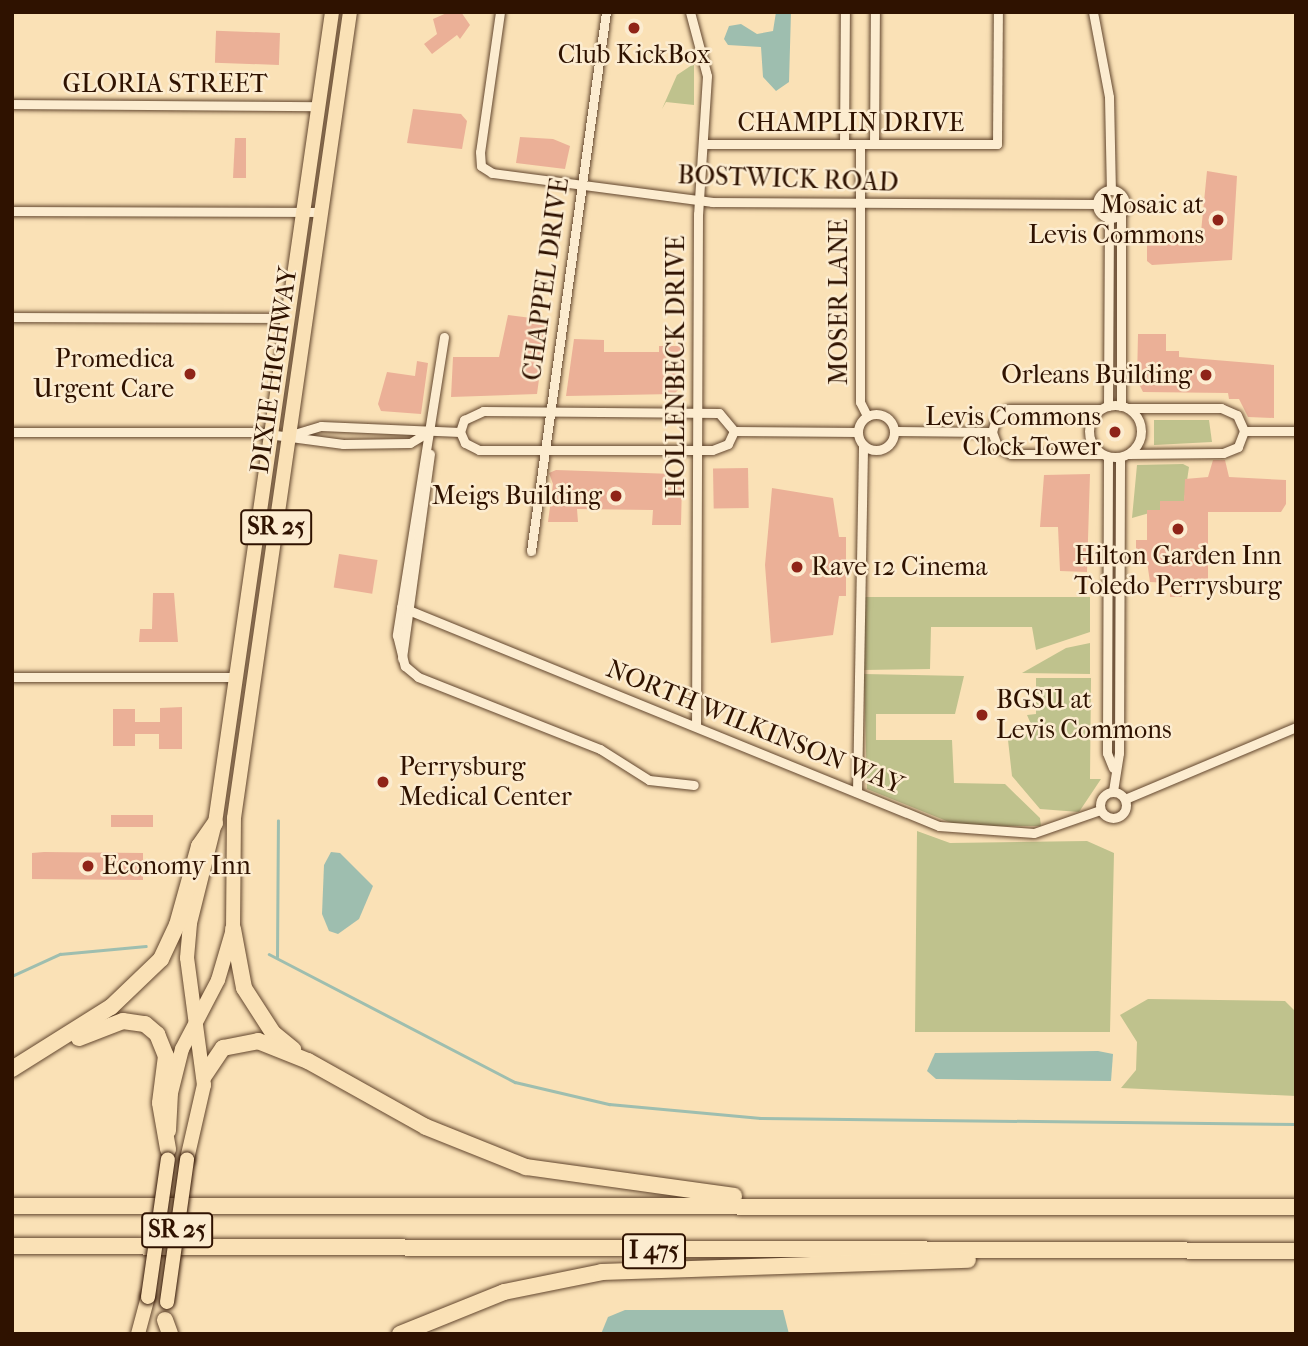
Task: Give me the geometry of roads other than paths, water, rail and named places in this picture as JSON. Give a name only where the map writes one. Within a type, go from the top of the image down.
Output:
[{"type":"highway","points":[[12,1069],[111,1007],[161,959],[177,925],[199,846],[215,823]]},
{"type":"highway","points":[[233,929],[244,989],[273,1033],[308,1061],[426,1127],[526,1167],[652,1187],[883,1205]]},
{"type":"highway","points":[[12,1079],[105,1025],[145,1024],[157,1034],[166,1056],[160,1103],[168,1154]]},
{"type":"highway","points":[[204,1076],[223,1048],[247,1040],[308,1061]]},
{"type":"highway","name":"I 475","points":[[12,1206],[1296,1207]]},
{"type":"highway","name":"I 475","points":[[12,1246],[193,1250],[1296,1251]]},
{"type":"highway","points":[[12,1252],[193,1250]]},
{"type":"highway","points":[[400,1334],[504,1292],[602,1272],[1191,1251]]},
{"type":"main road","name":"DIXIE HIGHWAY","points":[[166,1329],[167,1302],[187,1158],[204,1076],[187,958],[190,923],[215,823],[332,12]]},
{"type":"main road","name":"DIXIE HIGHWAY","points":[[138,1334],[148,1297],[168,1154],[170,1093],[182,1049],[218,980],[233,929],[234,818],[350,12]]},
{"type":"street","name":"BOSTWICK ROAD","points":[[499,12],[481,166],[498,174],[699,201],[1097,204]]},
{"type":"street","name":"CHAPPEL DRIVE","points":[[531,551],[606,12]]},
{"type":"street","name":"HOLLENBECK DRIVE","points":[[690,12],[706,63],[706,144],[699,201],[696,725]]},
{"type":"street","points":[[844,144],[845,12]]},
{"type":"street","points":[[874,144],[875,12]]},
{"type":"street","name":"CHAMPLIN DRIVE","points":[[706,144],[997,144],[998,12]]},
{"type":"street","points":[[1093,12],[1110,106],[1111,190],[1097,204],[1109,218],[1104,407],[1088,429],[1105,455],[1107,753],[1113,768]]},
{"type":"street","name":"GLORIA STREET","points":[[12,104],[318,106]]},
{"type":"street","name":"MOSER LANE","points":[[860,144],[860,402],[867,416]]},
{"type":"street","points":[[1111,190],[1123,197],[1121,213],[1125,407],[1141,431],[1124,455],[1119,753],[1113,768],[1113,791]]},
{"type":"street","points":[[12,211],[321,212]]},
{"type":"street","points":[[1109,218],[1121,213]]},
{"type":"street","points":[[12,317],[287,318]]},
{"type":"street","points":[[444,337],[405,609],[396,641],[402,657],[418,677],[600,749],[649,780],[694,785]]},
{"type":"street","points":[[1125,407],[1221,408],[1237,415],[1244,431],[1238,447],[1223,453],[1124,455],[1011,454],[997,446],[992,432],[996,418],[1009,410],[1125,407]]},
{"type":"street","points":[[549,411],[725,415],[734,431],[721,448],[697,451],[480,450],[465,443],[460,432],[464,420],[476,413],[549,411]]},
{"type":"street","points":[[858,432],[867,416],[884,416],[896,431]]},
{"type":"street","points":[[289,435],[321,426],[410,426],[430,431],[460,432]]},
{"type":"street","points":[[12,432],[289,435],[319,443],[410,443],[430,431]]},
{"type":"street","points":[[734,431],[858,432]]},
{"type":"street","points":[[896,431],[992,432]]},
{"type":"street","points":[[863,445],[882,449],[896,431]]},
{"type":"street","points":[[1244,431],[1296,431]]},
{"type":"street","points":[[857,792],[863,445],[858,432]]},
{"type":"street","name":"NORTH WILKINSON WAY","points":[[405,609],[939,826],[973,833],[1034,833],[1100,810],[1118,817],[1125,799],[1296,727]]},
{"type":"street","points":[[12,677],[236,677]]},
{"type":"street","points":[[1113,791],[1125,799]]},
{"type":"street","points":[[1100,810],[1102,796],[1113,791]]},
{"type":"waterway","points":[[277,957],[278,821]]},
{"type":"waterway","points":[[12,976],[60,954],[146,946]]},
{"type":"waterway","points":[[269,954],[515,1082],[609,1104],[760,1118],[1296,1124]]},
{"type":"place","name":"Club KickBox","points":[[634,28]]},
{"type":"place","name":"Mosaic at Levis Commons","points":[[1218,220]]},
{"type":"place","name":"Promedica Urgent Care","points":[[190,374]]},
{"type":"place","name":"Orleans Building","points":[[1206,375]]},
{"type":"place","name":"Levis Commons Clock Tower","points":[[1115,432]]},
{"type":"place","name":"Meigs Building","points":[[616,496]]},
{"type":"place","name":"Hilton Garden Inn Toledo Perrysburg","points":[[1178,529]]},
{"type":"place","name":"Rave 12 Cinema","points":[[797,567]]},
{"type":"place","name":"BGSU at Levis Commons","points":[[982,715]]},
{"type":"place","name":"Perrysburg Medical Center","points":[[383,782]]},
{"type":"place","name":"Economy Inn","points":[[88,866]]}]
